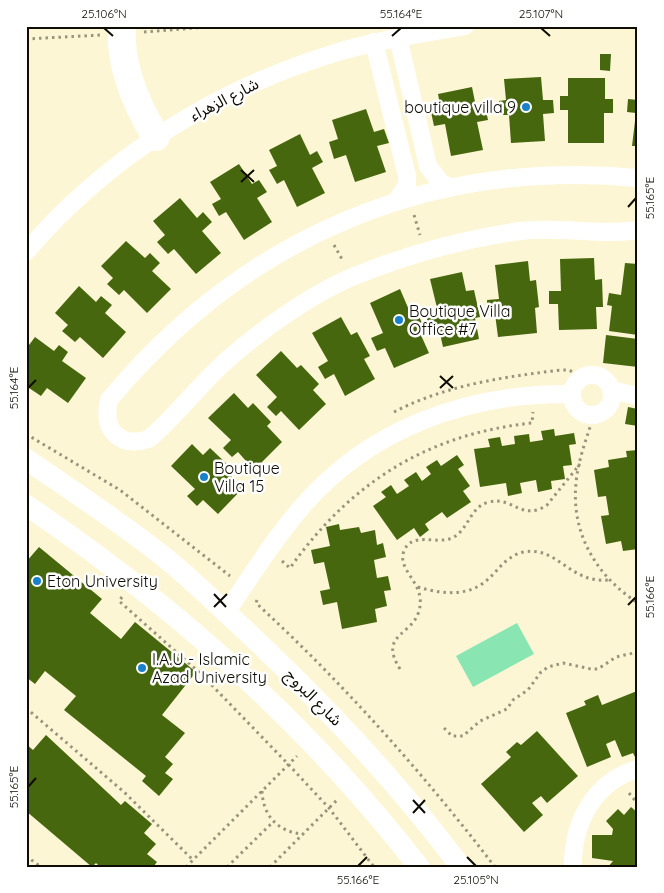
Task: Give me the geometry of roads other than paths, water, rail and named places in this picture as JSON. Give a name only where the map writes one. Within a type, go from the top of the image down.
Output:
[{"type":"main road","points":[[120,29],[124,61],[131,88],[142,113],[156,137]]},
{"type":"street","name":"شارع الزهراء","points":[[26,252],[92,186],[156,137],[199,111],[261,80],[307,62],[374,42],[465,26]]},
{"type":"street","points":[[398,38],[428,166],[441,183],[450,187]]},
{"type":"street","points":[[374,42],[407,176],[407,185],[402,200]]},
{"type":"street","points":[[638,178],[570,174],[530,176],[450,187],[402,200],[326,229],[245,274],[172,332],[109,400],[106,412],[108,424],[115,434],[125,441],[138,442],[149,439],[227,360],[266,329],[352,277],[425,252],[476,238],[524,231],[572,228],[638,230]]},
{"type":"street","points":[[612,390],[610,404],[606,410],[594,415],[580,412],[575,407],[571,394],[577,381],[590,374],[603,378],[612,390],[638,396]]},
{"type":"street","points":[[226,613],[282,530],[301,507],[338,472],[370,448],[423,420],[452,409],[511,396],[571,394]]},
{"type":"street","name":"شارع البروج","points":[[26,459],[104,511],[161,554],[300,681],[370,754],[434,831],[461,867]]},
{"type":"street","points":[[26,505],[135,583],[226,660],[351,786],[419,867]]},
{"type":"street","points":[[573,867],[576,834],[581,817],[590,802],[616,778],[638,769]]},
{"type":"place","name":"boutique villa 9","points":[[526,107]]},
{"type":"place","name":"Boutique Villa Office #7","points":[[399,320]]},
{"type":"place","name":"Boutique Villa 15","points":[[204,477]]},
{"type":"place","name":"Eton University","points":[[37,581]]},
{"type":"place","name":"I.A.U - Islamic Azad University","points":[[142,668]]}]
